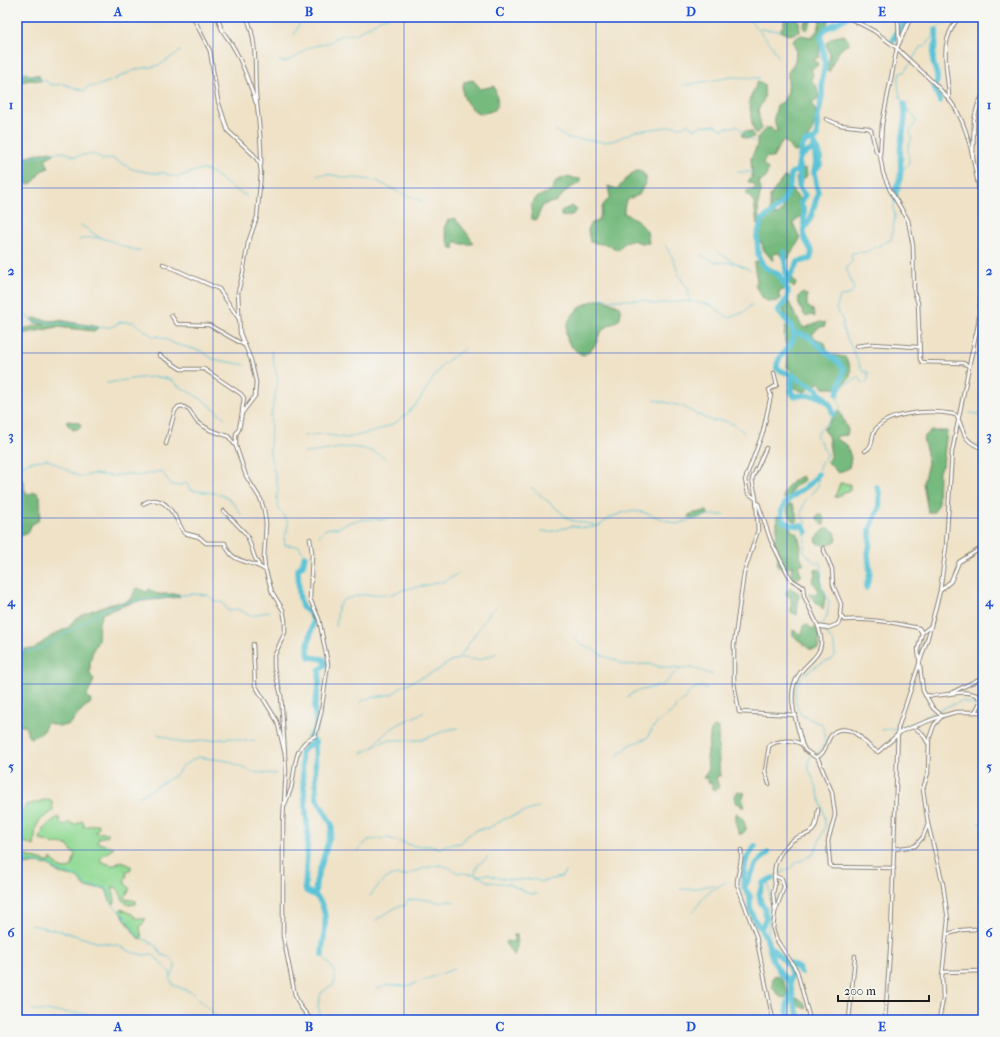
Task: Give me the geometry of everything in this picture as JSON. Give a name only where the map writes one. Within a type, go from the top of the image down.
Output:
[{"type":"street","points":[[193,17],[210,51],[218,101],[228,131],[254,155],[260,164],[261,173]]},
{"type":"street","points":[[218,17],[222,33],[235,49],[244,68],[258,109]]},
{"type":"street","points":[[242,413],[255,396],[256,382],[251,360],[240,333],[238,292],[248,243],[258,217],[262,146],[256,93],[256,54],[253,32],[247,17]]},
{"type":"street","points":[[848,17],[874,31],[897,48],[948,99],[958,113],[972,159],[983,214]]},
{"type":"street","points":[[898,17],[899,44]]},
{"type":"street","points":[[911,17],[897,48],[882,124],[880,155],[883,173],[890,190],[907,216],[914,246],[914,291],[918,310],[918,347],[920,359],[922,362],[962,363],[969,366]]},
{"type":"street","points":[[948,99],[945,47],[948,36],[959,17]]},
{"type":"street","points":[[972,159],[974,120],[978,104],[983,94]]},
{"type":"street","points":[[978,104],[983,100]]},
{"type":"street","points":[[826,119],[840,125],[871,130],[876,151],[880,155]]},
{"type":"street","points":[[163,264],[219,289],[239,320]]},
{"type":"street","points":[[885,1020],[891,936],[898,728],[931,626],[940,591],[946,547],[952,452],[977,330],[983,276]]},
{"type":"street","points":[[171,315],[177,324],[209,325],[244,345]]},
{"type":"street","points":[[856,346],[872,344],[918,347]]},
{"type":"street","points":[[159,355],[181,369],[204,369],[241,394],[244,398],[239,429],[236,434],[236,446],[246,476],[261,500],[264,510],[266,524],[264,558],[266,570],[272,592],[283,610],[285,620],[285,632],[274,657],[274,668],[281,695],[287,783],[283,808],[283,936],[295,995],[300,1006],[311,1020]]},
{"type":"street","points":[[756,498],[748,493],[745,480],[763,432],[771,395],[769,390],[778,385],[774,373]]},
{"type":"street","points":[[166,444],[175,411],[178,407],[182,406],[189,410],[197,422],[210,430],[228,436],[236,446]]},
{"type":"street","points":[[865,451],[871,445],[874,432],[882,422],[894,416],[937,412],[956,415],[965,438],[970,443],[983,449]]},
{"type":"street","points":[[766,448],[752,479],[756,498],[771,540],[792,580],[803,587],[804,596],[818,626],[822,642],[822,648],[819,653],[803,667],[795,684],[792,698],[802,744],[805,750],[816,757],[832,792],[835,815],[828,840],[830,865],[832,867],[894,868]]},
{"type":"street","points":[[756,498],[758,530],[744,573],[734,644],[734,683],[738,709],[739,712],[743,713],[796,715]]},
{"type":"street","points":[[143,504],[153,499],[162,502],[174,513],[184,533],[199,537],[206,543],[225,543],[227,549],[238,561],[260,566],[266,570]]},
{"type":"street","points":[[224,511],[247,534],[255,558],[260,566]]},
{"type":"street","points":[[283,808],[290,790],[297,754],[307,739],[315,736],[316,733],[322,713],[328,664],[319,618],[310,599],[312,553],[310,539]]},
{"type":"street","points":[[823,548],[832,569],[834,585],[841,604],[840,615],[844,620],[857,619],[906,625],[919,628],[922,633]]},
{"type":"street","points":[[940,591],[952,580],[959,562],[983,548]]},
{"type":"street","points":[[818,626],[828,628],[838,624],[842,617]]},
{"type":"street","points":[[931,626],[922,633],[918,649],[922,685],[925,695],[932,708],[941,716]]},
{"type":"street","points":[[253,644],[255,685],[277,721],[286,754]]},
{"type":"street","points":[[950,693],[983,676]]},
{"type":"street","points":[[925,695],[950,693],[972,694],[978,696],[980,703]]},
{"type":"street","points":[[975,712],[983,697]]},
{"type":"street","points":[[816,757],[822,754],[830,736],[841,730],[852,731],[868,746],[878,752],[900,732],[912,727],[956,712],[983,712]]},
{"type":"street","points":[[939,1020],[943,999],[943,972],[948,920],[943,884],[928,824],[923,789],[928,773],[929,739],[934,725],[941,716]]},
{"type":"street","points":[[912,727],[922,733],[929,746]]},
{"type":"street","points":[[769,784],[765,771],[769,746],[788,741],[795,741],[802,744]]},
{"type":"street","points":[[775,912],[773,893],[776,860],[796,838],[811,832],[817,823],[818,809]]},
{"type":"street","points":[[894,849],[915,846],[923,837],[928,824]]},
{"type":"street","points":[[741,850],[742,859],[737,876],[737,884],[756,936],[773,1020]]},
{"type":"street","points":[[774,875],[782,879],[784,887],[775,912],[773,925],[774,934],[796,971],[810,1020]]},
{"type":"street","points":[[947,934],[962,930],[975,930]]},
{"type":"street","points":[[849,1020],[854,956]]},
{"type":"street","points":[[943,972],[983,971]]},
{"type":"green space","points":[[784,17],[791,17],[799,21],[800,32],[789,35],[781,32],[781,28],[784,25]]},
{"type":"green space","points":[[806,17],[813,17],[807,30],[803,28]]},
{"type":"green space","points":[[820,17],[830,17],[820,39],[819,57],[812,60],[817,62],[818,65],[811,69],[813,74],[811,80],[816,85],[819,98],[812,102],[816,112],[816,119],[807,139],[799,151],[793,152],[786,142],[782,141],[773,158],[766,157],[763,164],[768,169],[766,178],[759,182],[761,191],[758,203],[759,225],[757,225],[754,202],[746,193],[748,190],[756,189],[754,184],[749,183],[748,181],[752,178],[751,158],[757,146],[757,138],[766,128],[771,128],[775,132],[777,131],[774,118],[777,105],[783,102],[788,92],[788,73],[795,61],[796,51],[793,40],[801,35],[811,37],[818,28]]},
{"type":"green space","points":[[844,35],[849,41],[848,45],[839,52],[834,59],[830,71],[826,71],[830,56],[826,43],[831,38]]},
{"type":"green space","points":[[17,69],[30,75],[39,75],[41,81],[30,80],[17,83]]},
{"type":"green space","points":[[473,80],[481,89],[494,86],[497,103],[496,107],[491,111],[478,113],[467,104],[463,96],[464,82]]},
{"type":"green space","points":[[758,81],[764,84],[764,95],[762,103],[758,109],[761,129],[756,134],[752,123],[749,101]]},
{"type":"green space","points":[[744,131],[752,132],[754,137],[746,139],[741,135]]},
{"type":"green space","points":[[49,151],[54,154],[45,159],[49,168],[41,171],[33,183],[19,183],[17,185],[17,160]]},
{"type":"green space","points":[[802,168],[806,169],[807,175],[801,183],[797,184],[796,178],[799,176]]},
{"type":"green space","points":[[639,170],[646,176],[646,181],[639,195],[627,200],[624,213],[636,219],[647,231],[649,243],[640,243],[630,240],[623,244],[618,250],[608,245],[590,242],[588,230],[590,224],[598,221],[603,205],[610,197],[608,186],[617,189],[631,174]]},
{"type":"green space","points":[[565,177],[581,179],[581,182],[567,190],[557,201],[543,205],[536,220],[532,219],[531,207],[534,200],[552,190],[556,181]]},
{"type":"green space","points":[[784,177],[790,179],[787,191],[779,204],[774,205],[774,210],[770,211],[770,196]]},
{"type":"green space","points":[[790,188],[802,202],[802,216],[793,223],[800,239],[786,262],[784,262],[780,254],[777,253],[773,254],[773,261],[763,249],[762,242],[758,243],[758,235],[764,220],[770,214],[778,215],[783,210],[784,200]]},
{"type":"green space","points":[[572,206],[577,210],[574,214],[570,216],[561,216],[561,211]]},
{"type":"green space","points":[[454,218],[462,226],[473,244],[462,244],[455,241],[454,249],[450,247],[444,228],[448,220]]},
{"type":"green space","points":[[756,261],[760,262],[765,270],[781,279],[785,285],[786,289],[778,292],[780,298],[778,301],[769,302],[763,298],[755,286],[757,281],[754,264]]},
{"type":"green space","points":[[789,277],[792,277],[796,284],[794,288],[787,282]]},
{"type":"green space","points":[[802,293],[807,295],[807,306],[813,310],[815,317],[811,315],[806,317],[802,311],[798,301]]},
{"type":"green space","points":[[602,299],[619,306],[621,312],[619,319],[601,332],[594,346],[590,351],[583,355],[573,348],[567,340],[566,331],[568,322],[582,307],[591,302]]},
{"type":"green space","points":[[785,299],[788,300],[797,319],[804,328],[820,322],[825,323],[825,326],[818,328],[812,335],[825,343],[828,354],[845,357],[848,362],[851,374],[848,380],[840,388],[824,388],[820,382],[804,392],[792,387],[795,375],[787,367],[788,360],[784,333],[788,321],[782,308]]},
{"type":"green space","points":[[33,318],[53,321],[58,320],[99,327],[94,331],[57,327],[17,335],[17,330],[45,324],[34,323]]},
{"type":"green space","points":[[839,410],[848,430],[847,435],[837,436],[836,439],[847,445],[851,458],[849,468],[838,473],[827,461],[831,456],[828,435],[823,430]]},
{"type":"green space","points":[[67,421],[78,422],[81,425],[80,428],[73,430],[67,424]]},
{"type":"green space","points":[[931,431],[947,431],[943,464],[939,471],[938,505],[934,512],[928,512],[923,483],[928,463],[923,438]]},
{"type":"green space","points":[[802,476],[804,480],[793,488],[788,499],[783,498],[783,494],[790,484]]},
{"type":"green space","points":[[17,477],[24,481],[24,489],[28,495],[34,492],[38,493],[40,496],[40,516],[38,521],[31,525],[29,532],[17,538]]},
{"type":"green space","points":[[840,483],[850,484],[850,491],[843,492],[839,497],[835,497]]},
{"type":"green space","points":[[789,504],[793,505],[798,519],[795,522],[787,511]]},
{"type":"green space","points":[[706,511],[708,512],[707,515],[695,519],[688,517],[690,514]]},
{"type":"green space","points":[[781,514],[792,531],[797,533],[801,546],[800,556],[804,564],[798,565],[801,575],[795,580],[791,577],[792,565],[789,568],[780,568],[777,566],[778,557],[774,542],[777,533],[777,517]]},
{"type":"green space","points":[[822,514],[825,523],[823,526],[816,517]]},
{"type":"green space","points":[[827,527],[835,532],[837,540],[832,543],[822,545],[817,543],[816,538]]},
{"type":"green space","points":[[819,569],[821,571],[821,585],[826,594],[823,609],[810,596],[810,593],[818,594],[818,589],[812,581],[815,575],[815,570]]},
{"type":"green space","points":[[138,588],[146,592],[149,589],[157,594],[179,594],[179,597],[134,602],[103,613],[99,622],[98,641],[93,650],[90,663],[90,674],[94,680],[87,696],[91,701],[90,704],[83,709],[71,723],[61,726],[47,723],[42,733],[31,738],[28,736],[25,726],[17,726],[17,664],[24,649],[33,649],[53,635],[69,627],[76,618],[90,611],[115,603],[125,602],[132,598],[135,589]]},
{"type":"green space","points":[[790,588],[799,593],[797,615],[791,612],[791,596],[789,597],[785,593]]},
{"type":"green space","points":[[807,624],[812,629],[814,627],[817,628],[817,634],[820,636],[818,649],[809,649],[793,635],[793,630],[802,635],[804,625]]},
{"type":"green space","points":[[714,727],[718,728],[720,776],[716,777],[719,788],[715,790],[713,789],[712,783],[708,782],[707,778],[703,778],[708,771],[707,758],[711,730]]},
{"type":"green space","points":[[738,791],[745,793],[742,799],[745,807],[741,807],[740,804],[736,803],[735,796]]},
{"type":"green space","points":[[48,799],[52,801],[53,811],[40,820],[36,827],[34,846],[17,839],[17,813],[19,814],[27,805]]},
{"type":"green space","points":[[736,813],[745,824],[746,830],[742,834],[739,834],[736,825]]},
{"type":"green space","points":[[59,817],[61,824],[64,826],[69,822],[75,825],[81,821],[84,822],[83,827],[98,824],[99,828],[95,831],[97,833],[108,833],[108,836],[99,838],[97,842],[114,848],[102,856],[100,861],[115,865],[121,861],[131,866],[131,869],[126,872],[127,876],[125,881],[130,889],[125,897],[126,899],[136,901],[136,904],[127,904],[116,887],[113,887],[114,904],[110,901],[104,888],[86,888],[77,878],[60,874],[49,865],[35,863],[25,865],[19,860],[23,855],[47,862],[50,862],[51,858],[60,868],[67,869],[72,866],[75,855],[67,845],[55,844],[40,840],[42,832],[46,826]]},
{"type":"green space","points":[[121,909],[132,914],[136,918],[146,919],[140,927],[142,939],[139,939],[119,911]]},
{"type":"green space","points":[[514,935],[517,935],[517,946],[514,956],[505,943],[506,941],[514,942]]},
{"type":"green space","points":[[775,975],[778,976],[786,985],[788,994],[785,998],[780,997],[772,987],[773,977]]},
{"type":"green space","points":[[796,998],[803,1002],[806,1009],[797,1005]]},
{"type":"waterway","points":[[294,35],[303,17]]},
{"type":"waterway","points":[[279,61],[285,62],[298,56],[307,48],[331,42],[333,39],[342,35],[356,34],[371,26],[381,18],[388,17]]},
{"type":"waterway","points":[[480,17],[493,20]]},
{"type":"waterway","points":[[618,17],[648,21],[670,17]]},
{"type":"waterway","points":[[686,17],[701,22],[724,18],[749,20],[771,44],[778,57]]},
{"type":"waterway","points":[[899,29],[906,21],[906,17]]},
{"type":"waterway","points":[[912,61],[920,47],[926,46],[938,27],[954,17]]},
{"type":"waterway","points":[[833,414],[831,407],[824,399],[806,395],[794,396],[791,391],[792,375],[777,369],[777,363],[791,344],[794,334],[791,326],[778,311],[787,299],[788,291],[779,275],[763,266],[758,255],[757,236],[762,220],[780,206],[787,194],[790,185],[791,173],[797,171],[802,146],[805,142],[814,140],[817,137],[817,121],[822,96],[822,80],[825,63],[821,36],[825,29],[846,18]]},
{"type":"waterway","points":[[760,29],[780,31]]},
{"type":"waterway","points":[[936,30],[933,62],[937,75],[936,84]]},
{"type":"waterway","points":[[893,41],[897,31]]},
{"type":"waterway","points":[[17,71],[41,79],[51,85],[64,84],[84,91],[87,87],[106,83],[138,69],[159,65],[180,51]]},
{"type":"waterway","points":[[896,198],[901,186],[903,169],[909,164],[908,147],[912,138],[910,131],[916,122],[914,116],[904,105],[898,86],[900,73],[904,72],[910,64]]},
{"type":"waterway","points":[[980,70],[983,67]]},
{"type":"waterway","points":[[685,85],[732,77],[760,78]]},
{"type":"waterway","points":[[934,87],[940,101]]},
{"type":"waterway","points":[[896,200],[895,191],[901,173],[900,147],[905,118],[904,104]]},
{"type":"waterway","points":[[555,130],[567,138],[605,142],[615,140],[636,131],[676,126],[682,127],[688,124],[695,129],[703,125],[715,125],[721,129],[737,126],[754,142]]},
{"type":"waterway","points":[[814,171],[820,165],[820,155],[815,144]]},
{"type":"waterway","points":[[805,228],[810,220],[818,193],[814,173],[816,162],[814,146]]},
{"type":"waterway","points":[[800,158],[814,147]]},
{"type":"waterway","points":[[17,165],[24,164],[30,158],[65,152],[75,157],[93,155],[100,157],[103,160],[112,158],[132,169],[151,173],[164,173],[175,177],[197,170],[205,170],[211,172],[235,190],[247,196]]},
{"type":"waterway","points":[[786,284],[798,262],[810,259],[812,252],[804,237],[804,212],[801,203],[805,195],[799,188],[800,167]]},
{"type":"waterway","points":[[738,172],[754,172]]},
{"type":"waterway","points":[[317,175],[327,174],[377,181],[396,191],[422,201]]},
{"type":"waterway","points":[[822,625],[827,616],[829,601],[821,584],[822,567],[820,563],[815,563],[804,551],[806,524],[801,513],[805,501],[818,486],[819,467],[827,454],[816,435],[841,407],[837,398],[840,389],[857,379],[858,376],[864,384],[868,380],[868,372],[864,372],[861,368],[843,329],[843,321],[836,309],[840,297],[851,294],[854,288],[846,268],[853,260],[851,256],[852,253],[865,252],[891,240],[895,216],[893,209],[895,202]]},
{"type":"waterway","points":[[81,225],[100,238]]},
{"type":"waterway","points":[[79,240],[96,237],[140,251]]},
{"type":"waterway","points":[[665,245],[674,260],[679,276],[688,289],[690,302]]},
{"type":"waterway","points":[[718,252],[734,262]]},
{"type":"waterway","points":[[784,252],[787,279]]},
{"type":"waterway","points":[[700,255],[715,262],[736,263],[750,270]]},
{"type":"waterway","points":[[601,298],[614,300],[645,300],[654,304],[687,301],[711,305],[729,318],[744,312],[752,304]]},
{"type":"waterway","points":[[17,314],[25,315],[32,321],[84,325],[92,328],[111,327],[120,322],[133,322],[154,337],[159,336],[175,344],[201,351],[213,359],[245,365]]},
{"type":"waterway","points":[[794,333],[805,335],[811,339],[839,363],[844,370],[837,394]]},
{"type":"waterway","points":[[304,436],[321,434],[347,438],[377,431],[395,423],[406,415],[418,402],[442,365],[465,348]]},
{"type":"waterway","points":[[271,351],[278,381],[271,415],[270,454],[278,487],[277,499],[279,509],[288,522],[287,531],[284,537],[285,545],[299,546],[303,553],[298,569]]},
{"type":"waterway","points":[[792,375],[817,389],[818,392],[825,398]]},
{"type":"waterway","points":[[107,383],[155,377],[164,378],[172,381],[203,400],[225,418]]},
{"type":"waterway","points":[[655,400],[682,406],[712,421],[722,420],[735,425],[744,432]]},
{"type":"waterway","points":[[970,413],[983,415]]},
{"type":"waterway","points":[[978,445],[983,442]]},
{"type":"waterway","points":[[304,453],[353,447],[374,452],[385,458]]},
{"type":"waterway","points":[[17,469],[29,462],[47,459],[80,477],[93,474],[111,476],[128,474],[138,476],[161,471],[172,485],[178,486],[186,483],[191,490],[220,494],[230,500],[241,514]]},
{"type":"waterway","points":[[806,532],[803,526],[792,525],[783,521],[782,513],[788,500],[814,480],[818,474]]},
{"type":"waterway","points":[[531,487],[570,520],[594,525]]},
{"type":"waterway","points":[[866,588],[870,573],[868,553],[870,529],[880,506],[880,494],[877,487]]},
{"type":"waterway","points":[[542,531],[550,532],[572,526],[586,528],[599,526],[609,518],[628,511],[643,512],[676,524],[708,515],[725,515]]},
{"type":"waterway","points":[[319,536],[327,529],[338,528],[350,522],[368,519],[387,520]]},
{"type":"waterway","points":[[305,556],[303,565],[298,569],[299,594],[302,607],[309,612],[313,620],[308,646],[309,657],[323,659],[326,663],[325,666],[319,670],[319,683],[315,704],[316,725],[313,733],[309,737],[315,742],[307,746],[301,753],[308,835],[305,887],[306,891],[314,895]]},
{"type":"waterway","points":[[336,627],[338,607],[343,600],[360,595],[393,594],[402,590],[442,582],[460,573]]},
{"type":"waterway","points":[[17,652],[34,651],[42,648],[105,609],[133,601],[192,594],[208,595],[213,600],[223,603],[228,611],[237,609],[251,616],[270,611]]},
{"type":"waterway","points":[[459,658],[490,612],[496,607]]},
{"type":"waterway","points":[[814,755],[821,750],[825,742],[825,733],[821,724],[801,715],[797,706],[795,690],[801,678],[814,668],[835,656],[834,644],[823,628]]},
{"type":"waterway","points":[[573,639],[606,657],[616,660],[623,665],[652,664],[660,667],[668,667],[670,669],[675,667],[680,668]]},
{"type":"waterway","points":[[358,705],[367,699],[391,694],[400,687],[436,671],[451,661],[462,658],[479,660],[497,653]]},
{"type":"waterway","points":[[627,697],[634,692],[663,685],[680,668],[693,668],[713,675]]},
{"type":"waterway","points":[[618,755],[630,745],[647,738],[654,726],[675,709],[676,705],[681,702],[692,690],[700,687],[707,688]]},
{"type":"waterway","points":[[938,710],[962,701],[977,706]]},
{"type":"waterway","points":[[900,727],[916,722],[935,711]]},
{"type":"waterway","points":[[375,745],[379,739],[390,730],[423,713]]},
{"type":"waterway","points":[[362,753],[383,742],[392,740],[421,740],[447,730],[458,728]]},
{"type":"waterway","points":[[881,730],[897,728]]},
{"type":"waterway","points":[[158,734],[182,743],[231,738],[244,741],[256,740]]},
{"type":"waterway","points":[[315,742],[316,797],[332,825],[316,882],[315,895],[323,908],[325,916],[322,955]]},
{"type":"waterway","points":[[775,876],[814,854],[825,827],[825,817],[816,786],[808,767],[808,762],[811,756]]},
{"type":"waterway","points":[[139,797],[177,774],[182,766],[198,757],[228,761],[252,772],[276,774]]},
{"type":"waterway","points":[[358,851],[368,840],[388,838],[414,846],[434,846],[440,849],[445,845],[461,843],[468,835],[479,829],[489,828],[504,819],[539,807]]},
{"type":"waterway","points":[[978,823],[983,823]]},
{"type":"waterway","points":[[755,846],[746,860],[743,879],[744,888],[750,896],[750,908],[754,919],[766,937]]},
{"type":"waterway","points":[[744,888],[757,863],[768,853]]},
{"type":"waterway","points":[[475,873],[478,865],[488,857]]},
{"type":"waterway","points":[[17,861],[48,864],[59,872],[76,875],[88,886],[106,888],[109,891],[112,904],[129,921],[136,934],[156,946],[162,955],[169,957],[175,963],[175,968],[170,979],[173,985],[191,992],[221,1020]]},
{"type":"waterway","points":[[370,896],[381,883],[389,877],[399,875],[405,876],[424,868],[440,865],[448,867],[458,873],[474,874],[489,882],[509,884],[530,894],[537,894]]},
{"type":"waterway","points":[[478,876],[488,874],[494,877],[516,880],[534,879],[541,882],[561,877],[568,869]]},
{"type":"waterway","points":[[767,940],[771,905],[768,882],[773,877]]},
{"type":"waterway","points":[[761,929],[766,918],[765,909],[761,903],[759,895],[763,883],[773,878]]},
{"type":"waterway","points":[[693,912],[707,893],[726,882]]},
{"type":"waterway","points":[[680,889],[716,885]]},
{"type":"waterway","points":[[376,920],[398,906],[404,906],[408,900],[423,899],[442,903],[448,901],[454,902]]},
{"type":"waterway","points":[[31,925],[61,931],[96,942],[117,945],[131,952],[143,955],[153,954],[170,973],[171,977]]},
{"type":"waterway","points":[[767,940],[773,961],[782,975],[790,982],[794,1003],[800,1020]]},
{"type":"waterway","points":[[771,947],[789,966],[791,976],[790,982]]},
{"type":"waterway","points":[[321,1020],[318,1005],[321,993],[335,983],[334,971],[322,955]]},
{"type":"waterway","points":[[790,963],[798,968],[801,973]]},
{"type":"waterway","points":[[376,989],[389,985],[408,986],[454,969]]},
{"type":"waterway","points":[[790,1020],[787,1005],[792,991]]},
{"type":"waterway","points":[[32,1010],[87,1014],[104,1020]]}]
